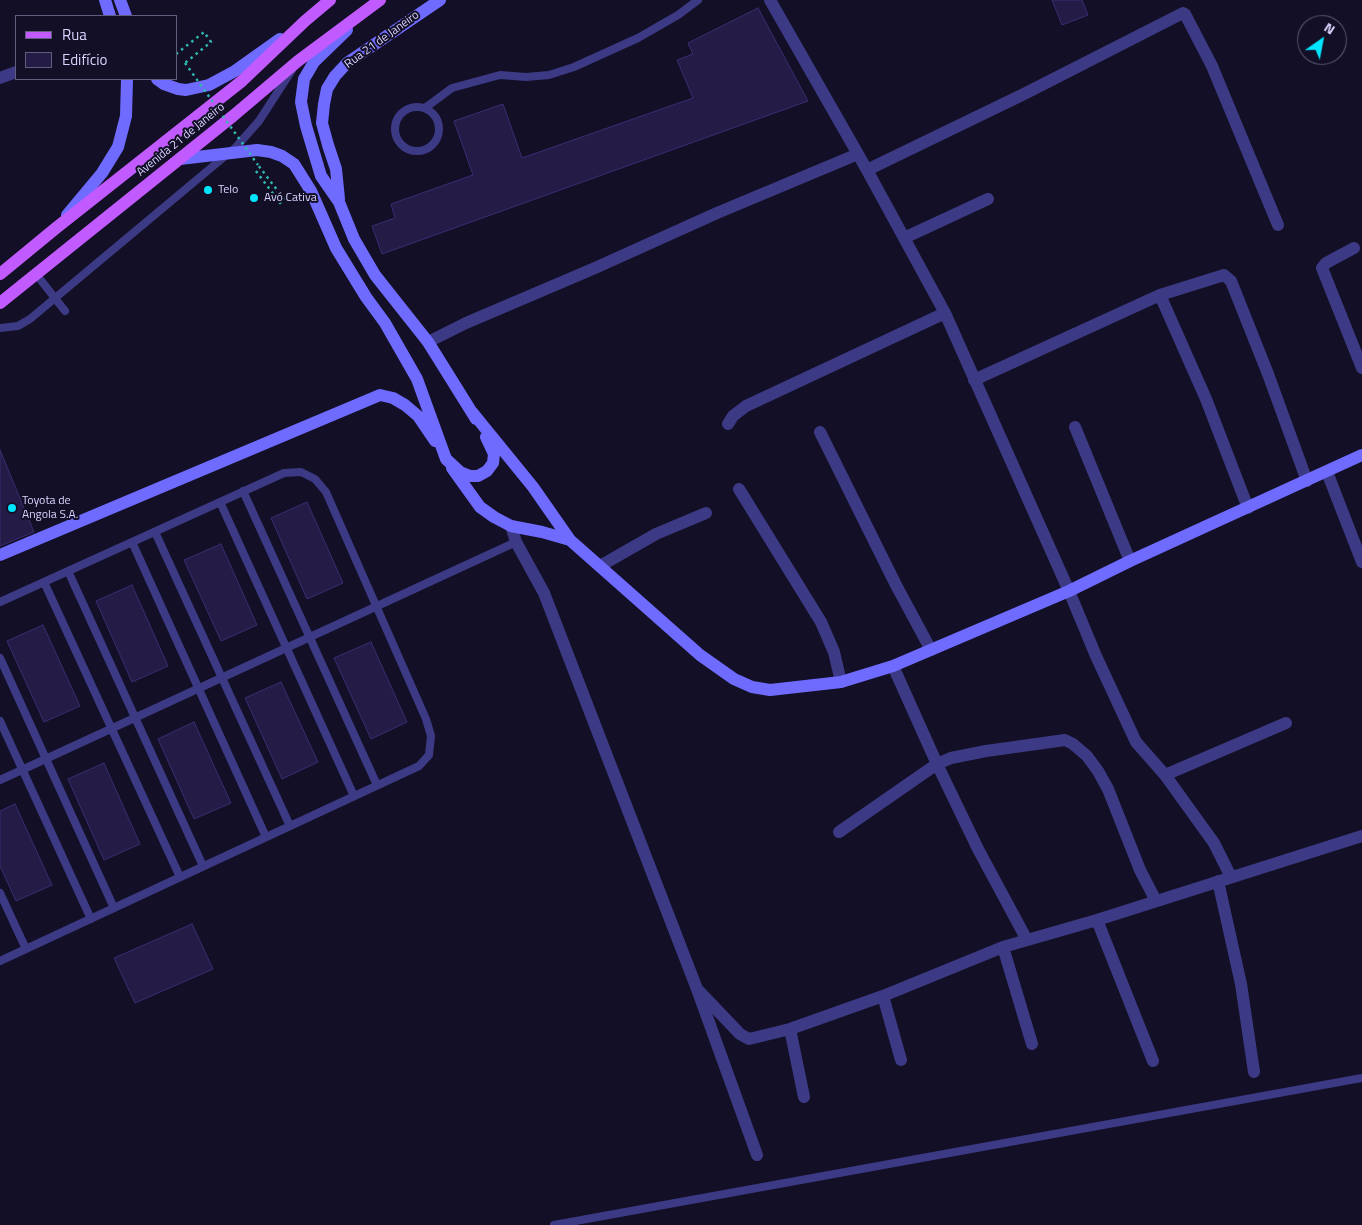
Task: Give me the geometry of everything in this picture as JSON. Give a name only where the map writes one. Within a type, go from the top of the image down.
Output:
[{"type":"main road","name":"Avenida 21 de Janeiro","points":[[0,274],[242,81],[330,0]]},
{"type":"main road","name":"Avenida 21 de Janeiro","points":[[0,303],[180,159],[298,61],[380,0]]},
{"type":"street","points":[[105,0],[110,15]]},
{"type":"street","points":[[120,0],[126,15]]},
{"type":"street","name":"Rua 21 de Janeiro","points":[[339,202],[336,169],[322,124],[328,89],[335,76],[347,63],[440,0]]},
{"type":"street","points":[[770,0],[867,170],[945,313],[1070,591],[1096,656],[1136,742],[1166,775],[1214,844],[1231,877]]},
{"type":"street","points":[[180,159],[257,150],[282,156],[294,164],[311,191],[336,248],[366,297],[385,323],[417,379],[446,459],[460,472],[470,476],[478,476],[487,471],[493,463],[494,454],[490,443],[428,342],[375,275],[354,239],[339,202],[321,176],[306,126],[301,102],[304,79],[314,62],[369,8]]},
{"type":"street","points":[[867,170],[1024,94],[1183,13],[1212,66],[1278,225]]},
{"type":"street","points":[[158,80],[164,84],[186,90],[209,85],[235,71],[305,21]]},
{"type":"street","points":[[0,78],[15,72]]},
{"type":"street","points":[[56,228],[102,173],[118,147],[126,116],[127,80]]},
{"type":"street","points":[[428,342],[466,323],[717,213],[858,154]]},
{"type":"street","points":[[904,238],[988,199]]},
{"type":"street","points":[[1354,248],[1326,263],[1322,268],[1362,368]]},
{"type":"street","points":[[974,380],[1160,295],[1221,275],[1228,277],[1268,374],[1307,481]]},
{"type":"street","points":[[1160,295],[1206,399],[1248,508]]},
{"type":"street","points":[[728,424],[733,416],[746,406],[945,313]]},
{"type":"street","points":[[0,555],[380,395],[393,398],[418,416],[480,507],[511,526],[570,540]]},
{"type":"street","points":[[472,412],[533,487],[570,540],[700,655],[734,679],[752,687],[770,690],[841,682],[893,666],[1070,591],[1130,561],[1362,455]]},
{"type":"street","points":[[1075,427],[1130,561]]},
{"type":"street","points":[[820,432],[896,585],[931,650]]},
{"type":"street","points":[[1327,472],[1362,562]]},
{"type":"street","points":[[739,489],[821,622],[834,652],[841,682]]},
{"type":"street","points":[[600,566],[656,534],[706,512]]},
{"type":"street","points":[[511,526],[516,542],[544,593],[697,989],[757,1156]]},
{"type":"street","points":[[893,666],[978,849],[1027,940]]},
{"type":"street","points":[[1166,775],[1286,723]]},
{"type":"street","points":[[839,832],[937,764],[951,758],[1065,740],[1087,756],[1098,771],[1108,789],[1140,870],[1156,901]]},
{"type":"street","points":[[697,989],[748,1039],[790,1029],[884,996],[1003,947],[1097,920],[1303,854],[1361,841]]},
{"type":"street","points":[[1218,881],[1241,984],[1254,1072]]},
{"type":"street","points":[[1097,920],[1153,1061]]},
{"type":"street","points":[[1003,947],[1032,1044]]},
{"type":"street","points":[[884,996],[901,1060]]},
{"type":"street","points":[[790,1029],[804,1097]]},
{"type":"lane","points":[[425,108],[436,117],[439,124],[438,138],[434,144],[422,151],[408,150],[397,139],[395,132],[398,117],[410,108],[425,108],[452,88],[500,75],[526,77],[549,75],[574,67],[638,38],[678,15],[698,0]]},
{"type":"lane","points":[[0,328],[18,326],[30,319],[236,147],[259,120],[298,61]]},
{"type":"lane","points":[[36,274],[65,310]]},
{"type":"lane","points":[[0,602],[284,473],[301,472],[315,479],[326,492],[426,720],[431,736],[429,755],[418,766],[0,961]]},
{"type":"lane","points":[[243,492],[377,785]]},
{"type":"lane","points":[[220,502],[354,796]]},
{"type":"lane","points":[[155,532],[290,826]]},
{"type":"lane","points":[[132,542],[266,837]]},
{"type":"lane","points":[[0,780],[516,542]]},
{"type":"lane","points":[[68,571],[203,866]]},
{"type":"lane","points":[[44,582],[180,877]]},
{"type":"lane","points":[[0,658],[114,908]]},
{"type":"lane","points":[[0,721],[91,919]]},
{"type":"lane","points":[[0,892],[26,949]]},
{"type":"lane","points":[[554,1225],[1362,1078]]},
{"type":"path","points":[[178,52],[204,32],[211,42],[185,63],[284,199],[280,203],[256,171]]},
{"type":"building","points":[[1052,0],[1082,0],[1088,15],[1062,25]]},
{"type":"building","points":[[758,8],[808,101],[382,254],[372,226],[395,218],[391,204],[473,175],[454,121],[503,104],[522,158],[693,98],[677,60],[693,54],[688,43]]},
{"type":"building","name":"Toyota de Angola S.A.","points":[[0,450],[34,532],[0,546]]},
{"type":"building","points":[[307,502],[343,583],[307,599],[271,518]]},
{"type":"building","points":[[221,544],[257,625],[221,641],[184,560]]},
{"type":"building","points":[[132,585],[168,666],[132,682],[96,601]]},
{"type":"building","points":[[43,625],[80,706],[44,722],[7,641]]},
{"type":"building","points":[[371,642],[407,722],[371,739],[334,658]]},
{"type":"building","points":[[281,682],[318,762],[282,779],[245,698]]},
{"type":"building","points":[[194,722],[231,803],[194,819],[158,739]]},
{"type":"building","points":[[104,763],[140,844],[104,860],[68,779]]},
{"type":"building","points":[[15,804],[52,885],[16,901],[0,866],[0,811]]},
{"type":"building","points":[[192,924],[213,969],[135,1003],[114,958]]},
{"type":"place","name":"Telo","points":[[208,190]]},
{"type":"place","name":"Avó Cativa","points":[[254,198]]},
{"type":"place","name":"Toyota de Angola S.A.","points":[[12,508]]}]
